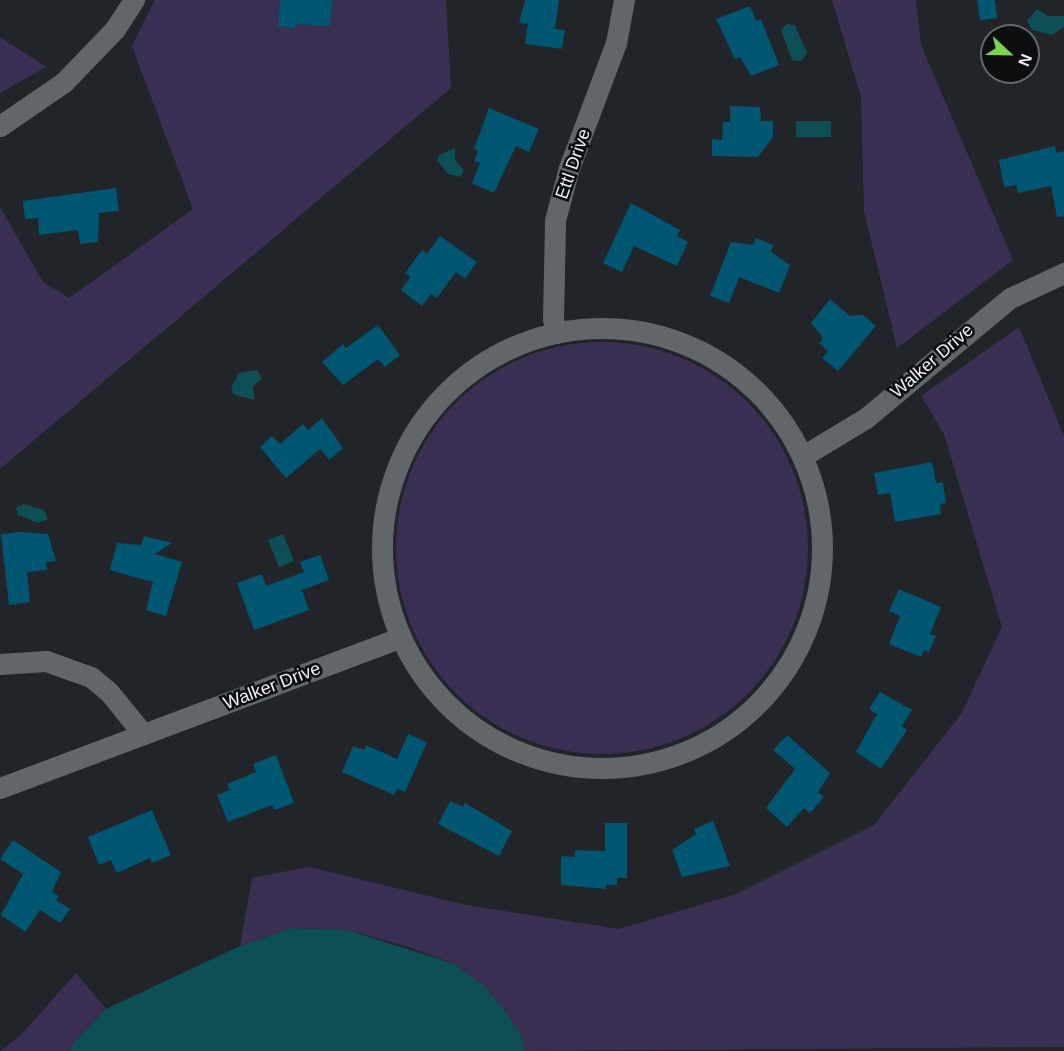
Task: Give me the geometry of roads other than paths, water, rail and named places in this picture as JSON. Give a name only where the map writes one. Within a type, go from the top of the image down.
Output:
[{"type":"street","points":[[0,126],[64,82],[115,29],[134,0]]},
{"type":"street","name":"Ettl Drive","points":[[557,333],[553,319],[555,220],[569,168],[610,63],[624,0]]},
{"type":"street","name":"Walker Drive","points":[[803,456],[866,418],[1010,298],[1064,273]]},
{"type":"street","points":[[619,329],[653,334],[711,357],[760,394],[780,417],[803,456],[821,518],[823,553],[812,618],[789,664],[765,697],[739,721],[682,753],[619,768],[584,768],[517,752],[486,736],[450,708],[415,666],[400,638],[388,606],[381,546],[392,481],[404,452],[436,404],[460,380],[517,346],[557,333],[619,329]]},
{"type":"street","name":"Walker Drive","points":[[0,788],[400,638]]},
{"type":"street","points":[[0,664],[46,661],[70,666],[109,692],[143,734]]},
{"type":"water","points":[[1037,9],[1048,16],[1064,16],[1064,27],[1052,35],[1040,32],[1040,24],[1029,24],[1027,21]]},
{"type":"water","points":[[787,24],[795,25],[807,53],[801,61],[792,60],[781,30]]},
{"type":"water","points":[[796,121],[831,121],[831,137],[796,137]]},
{"type":"water","points":[[455,148],[455,160],[464,171],[460,177],[448,174],[437,160],[439,155]]},
{"type":"water","points":[[257,370],[262,379],[253,386],[254,400],[233,394],[231,388],[239,373]]},
{"type":"water","points":[[23,504],[44,510],[48,519],[38,523],[18,515],[16,508]]},
{"type":"water","points":[[283,534],[294,561],[279,567],[268,540]]},
{"type":"water","points":[[292,928],[347,930],[454,964],[487,988],[522,1038],[524,1051],[70,1051],[75,1041],[106,1009],[240,946]]}]
